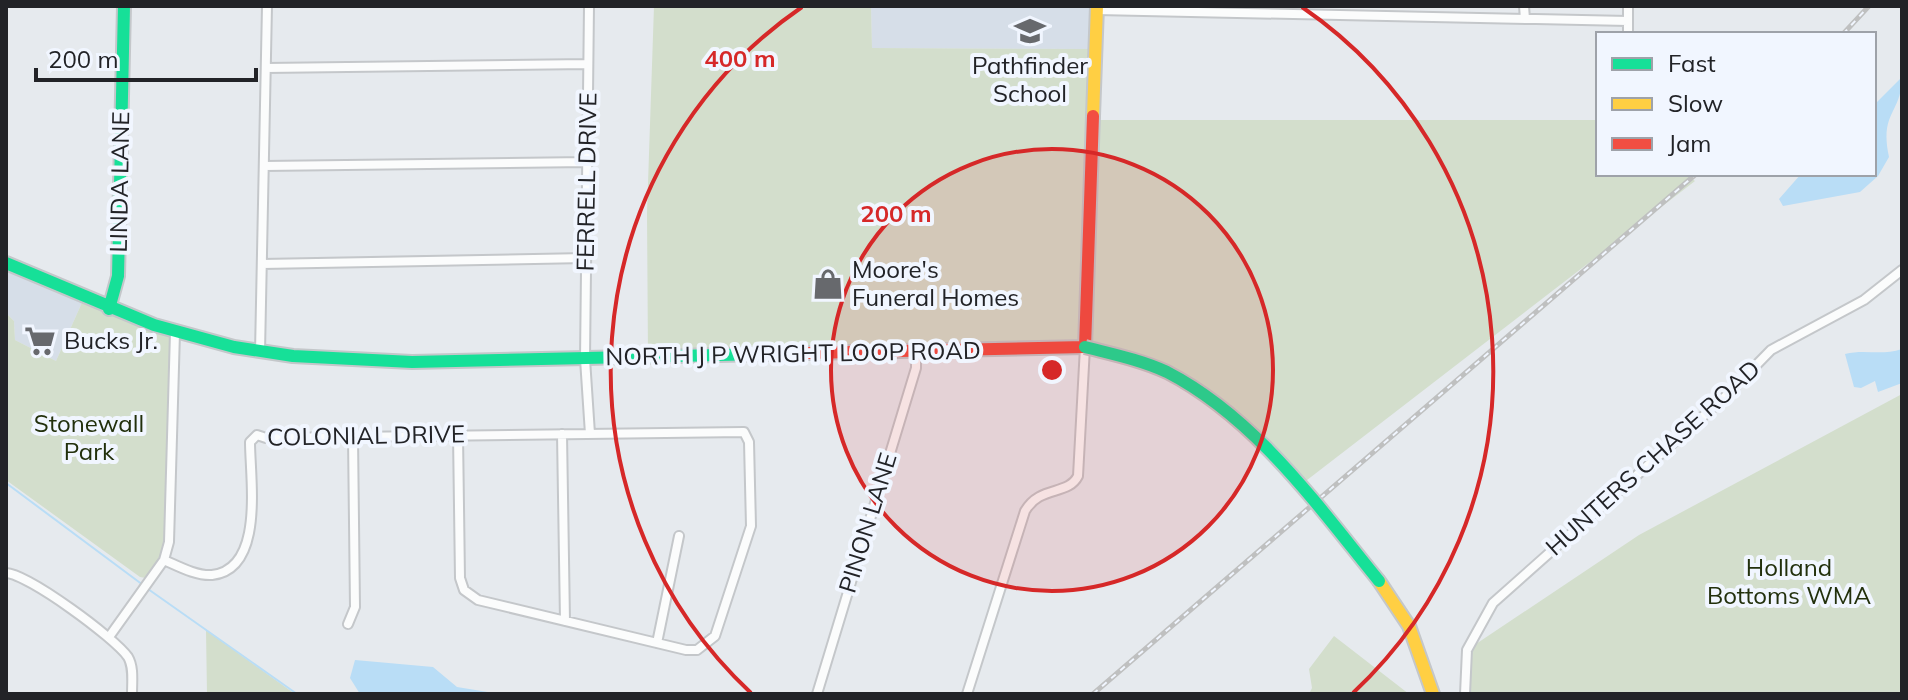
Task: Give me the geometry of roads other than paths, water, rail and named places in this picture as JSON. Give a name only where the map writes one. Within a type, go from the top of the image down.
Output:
[{"type":"main road","name":"LINDA LANE","points":[[109,309],[118,276],[124,6]]},
{"type":"main road","points":[[1085,347],[1097,8]]},
{"type":"main road","name":"NORTH J P WRIGHT LOOP ROAD","points":[[6,263],[109,309],[175,332],[260,352],[381,362],[1085,347],[1164,371],[1216,403],[1254,436],[1379,581],[1409,626],[1433,694]]},
{"type":"street","points":[[260,352],[267,6]]},
{"type":"street","name":"FERRELL DRIVE","points":[[585,359],[589,6]]},
{"type":"street","points":[[1421,6],[1422,17]]},
{"type":"street","points":[[1524,6],[1525,19]]},
{"type":"street","points":[[1628,6],[1628,32]]},
{"type":"street","points":[[1097,8],[1317,10],[1422,17],[1628,21]]},
{"type":"street","points":[[266,68],[588,64]]},
{"type":"street","points":[[264,166],[587,162]]},
{"type":"street","points":[[262,264],[586,258]]},
{"type":"street","name":"HUNTERS CHASE ROAD","points":[[1465,694],[1467,650],[1493,603],[1727,395],[1771,350],[1864,300],[1902,270]]},
{"type":"street","points":[[109,637],[164,560],[173,499],[175,332]]},
{"type":"street","points":[[967,694],[1025,511],[1040,494],[1071,486],[1078,476],[1085,347]]},
{"type":"street","name":"PINON LANE","points":[[817,694],[916,368],[916,352]]},
{"type":"street","points":[[585,359],[590,434]]},
{"type":"street","name":"COLONIAL DRIVE","points":[[164,560],[212,575],[241,559],[249,536],[250,442],[257,435],[353,437],[744,432],[749,442],[751,526],[715,636],[697,650],[657,643]]},
{"type":"street","points":[[562,434],[565,621]]},
{"type":"street","points":[[458,435],[460,578],[464,590],[478,600],[657,643],[679,536]]},
{"type":"street","points":[[348,624],[355,607],[353,437]]},
{"type":"street","points":[[6,573],[31,582],[109,637],[130,663],[132,694]]},
{"type":"water","points":[[1902,77],[1899,98],[1887,131],[1889,157],[1878,176],[1860,192],[1783,206],[1779,199],[1799,176],[1876,176],[1876,103]]},
{"type":"water","points":[[1902,349],[1902,383],[1878,392],[1875,381],[1861,388],[1854,387],[1845,354]]},
{"type":"water","points":[[355,660],[433,667],[457,687],[500,694],[360,694],[350,678]]},
{"type":"waterway","points":[[6,483],[143,585]]},
{"type":"waterway","points":[[148,589],[297,694]]},
{"type":"railway","points":[[1845,32],[1869,6]]},
{"type":"railway","points":[[1093,694],[1694,176]]},
{"type":"place","name":"Pathfinder School","points":[[1030,31]]},
{"type":"place","name":"Moore's Funeral Homes","points":[[828,284]]},
{"type":"place","name":"Bucks Jr.","points":[[40,341]]},
{"type":"park label","name":"Stonewall Park","points":[[89,438]]},
{"type":"park label","name":"Holland Bottoms WMA","points":[[1789,582]]}]
